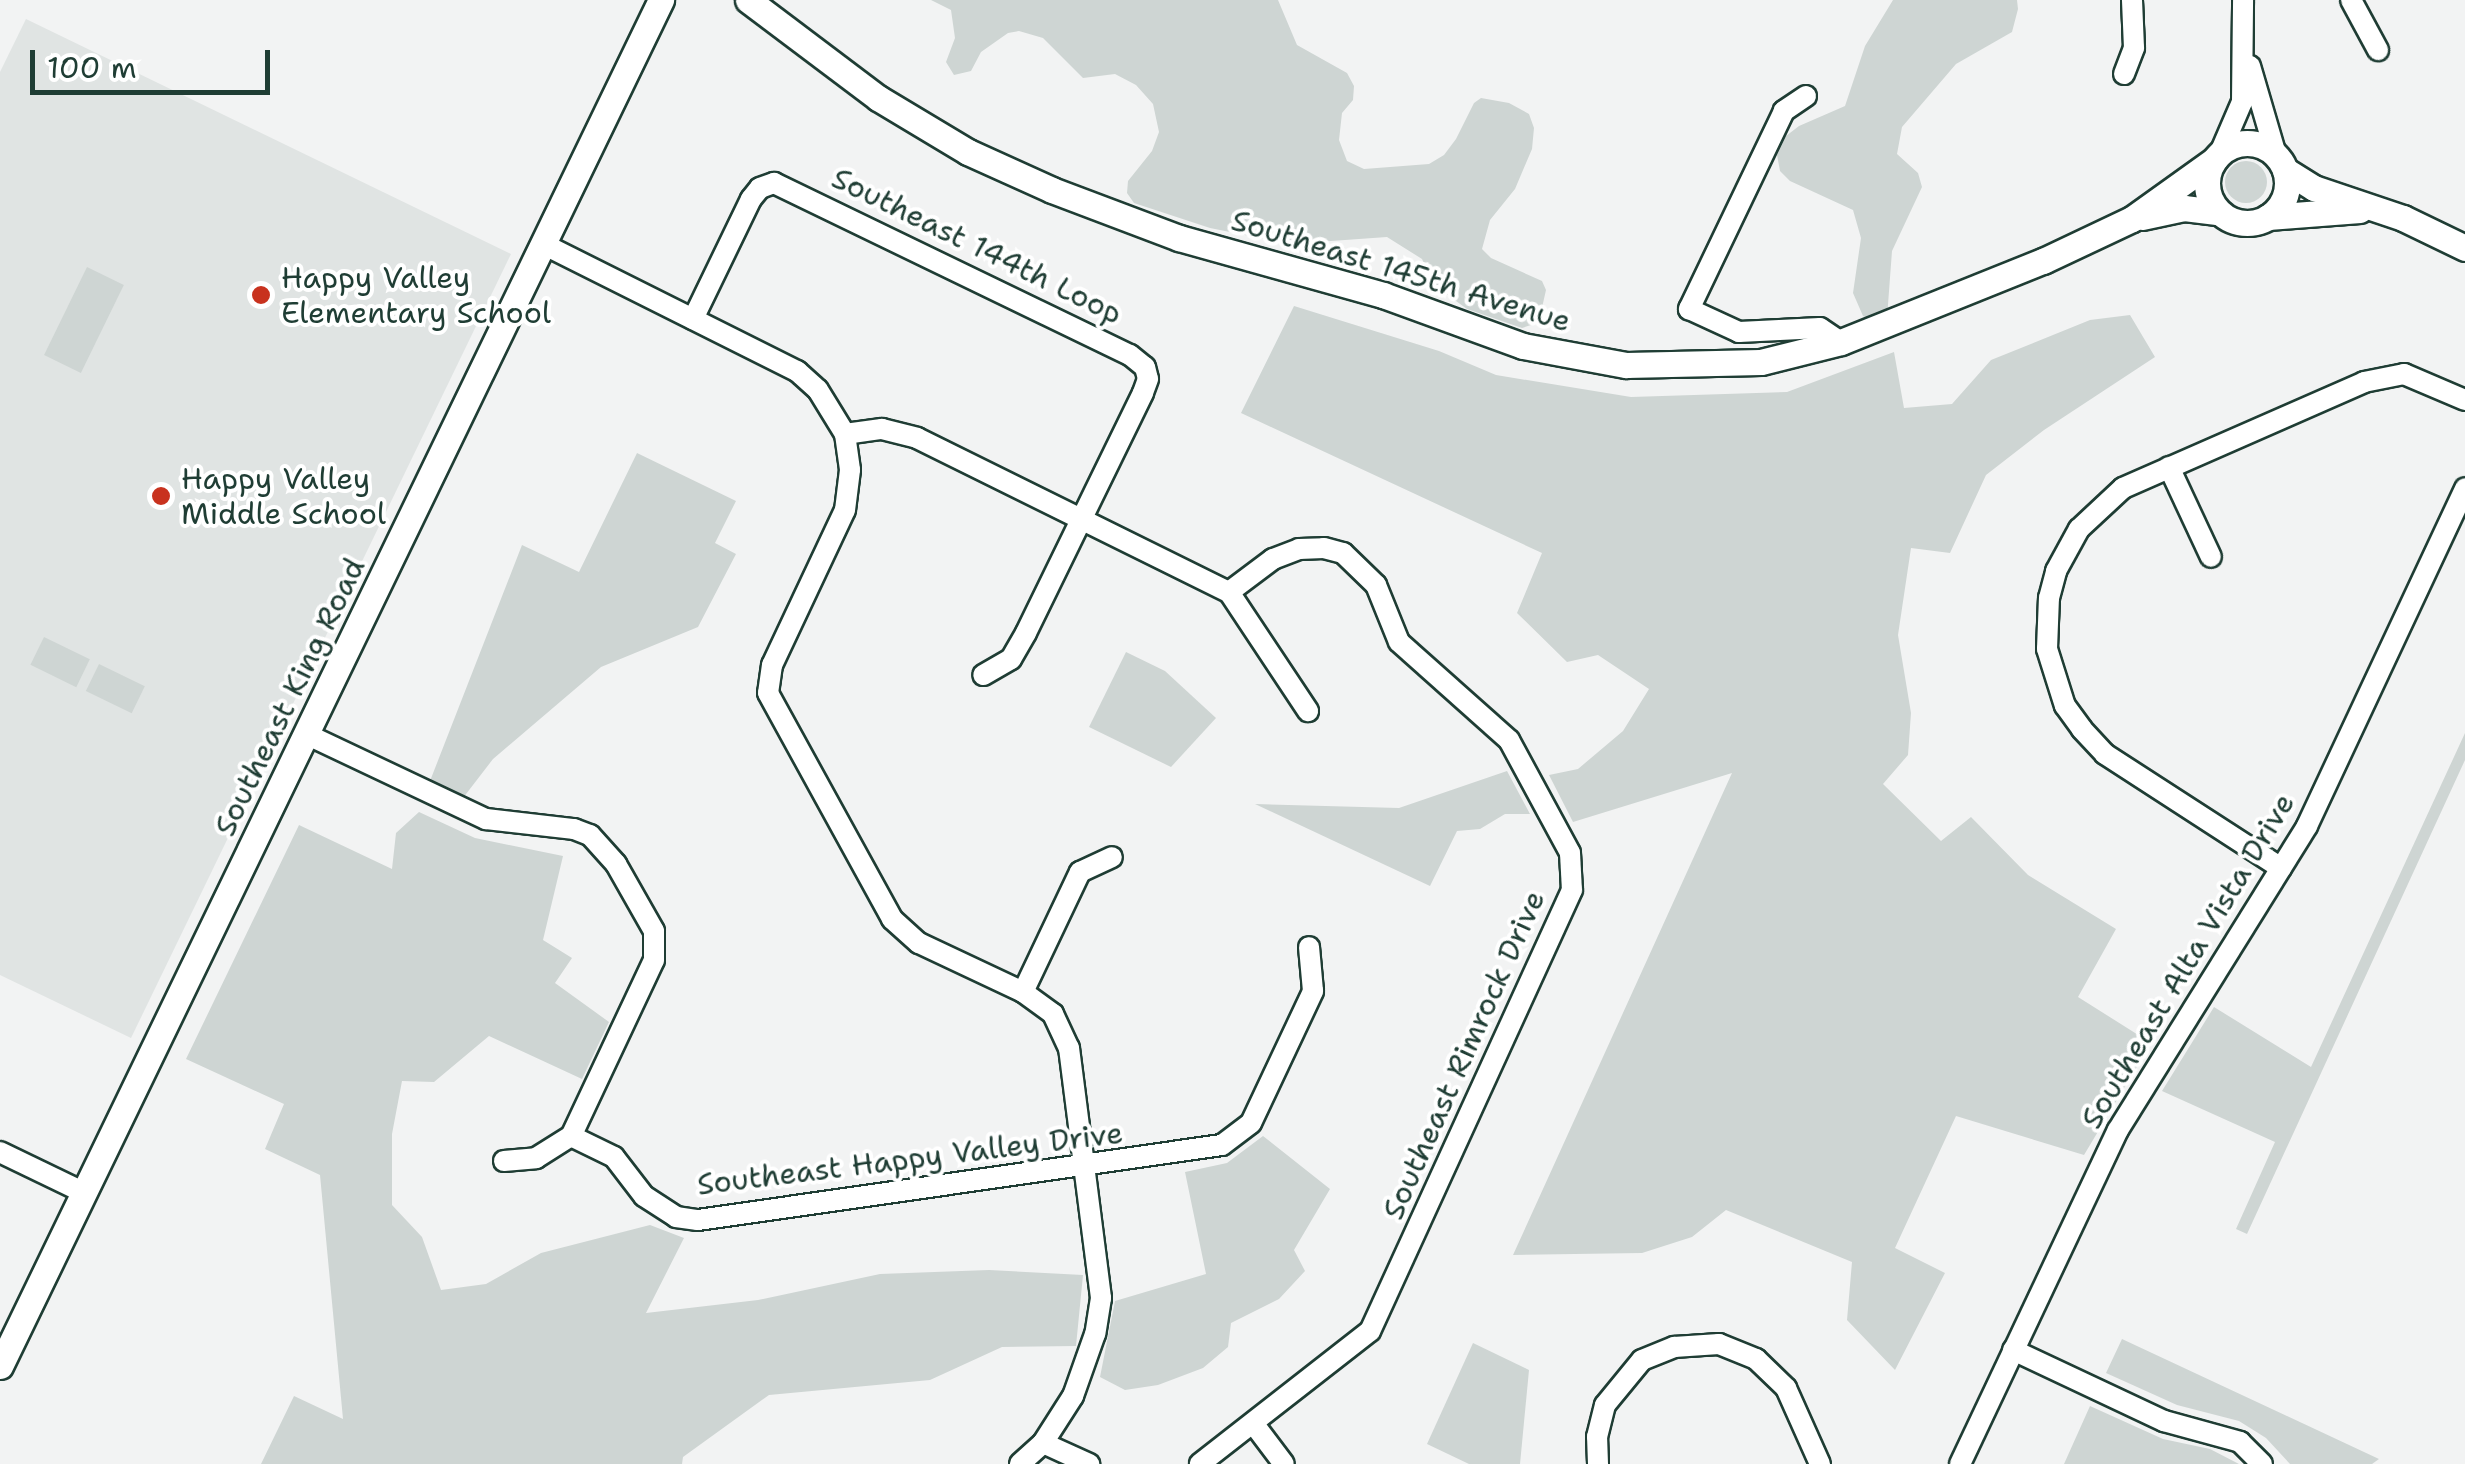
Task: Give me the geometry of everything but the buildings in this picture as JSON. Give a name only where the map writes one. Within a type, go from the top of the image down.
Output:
[{"type":"main road","name":"Southeast King Road","points":[[0,1366],[661,0]]},
{"type":"main road","name":"Southeast 145th Avenue","points":[[748,0],[878,98],[1012,173],[1179,238],[1372,292],[1523,346],[1589,361],[1656,366],[1762,362],[1841,342],[2042,261],[2132,218],[2217,156],[2245,142],[2265,146],[2281,162]]},
{"type":"main road","points":[[2217,156],[2207,186],[2219,212]]},
{"type":"main road","points":[[2281,162],[2314,188],[2403,218],[2465,248]]},
{"type":"main road","points":[[2268,217],[2285,196],[2281,162]]},
{"type":"main road","name":"Southeast 145th Avenue","points":[[2132,218],[2184,208],[2219,212],[2239,222],[2370,209]]},
{"type":"street","points":[[2124,74],[2134,48],[2132,0]]},
{"type":"street","points":[[2217,156],[2240,112],[2246,53],[2243,0]]},
{"type":"street","points":[[2351,0],[2378,50]]},
{"type":"street","points":[[2246,53],[2281,162]]},
{"type":"street","points":[[1806,96],[1784,111],[1689,309],[1739,332],[1820,328],[1841,342]]},
{"type":"street","name":"Southeast 144th Loop","points":[[693,319],[751,199],[760,188],[774,183],[1130,354],[1145,367],[1148,379],[1082,520]]},
{"type":"street","points":[[545,245],[798,372],[818,390],[845,434],[850,470],[845,510],[772,665],[768,684],[771,702],[892,918],[920,943],[1023,992],[1053,1014],[1063,1028],[1086,1166],[1101,1298],[1086,1364],[1074,1396],[1044,1443],[1020,1464]]},
{"type":"street","points":[[2282,868],[2105,754],[2065,706],[2048,649],[2049,598],[2056,571],[2091,514],[2122,488],[2385,375],[2423,380],[2465,400]]},
{"type":"street","points":[[845,434],[882,429],[918,438],[1229,592],[1308,711]]},
{"type":"street","points":[[2169,467],[2211,557]]},
{"type":"street","name":"Southeast Alta Vista Drive","points":[[1960,1464],[2118,1130],[2282,868],[2332,777],[2465,488]]},
{"type":"street","points":[[983,675],[1011,659],[1082,520]]},
{"type":"street","name":"Southeast Rimrock Drive","points":[[1200,1464],[1346,1354],[1379,1316],[1572,890],[1573,872],[1554,819],[1509,740],[1398,642],[1376,585],[1363,568],[1343,553],[1324,548],[1299,549],[1273,559],[1229,592]]},
{"type":"street","points":[[308,735],[486,820],[590,835],[626,878],[654,932],[654,960],[572,1136],[536,1158],[504,1161]]},
{"type":"street","points":[[1023,992],[1080,872],[1112,857]]},
{"type":"street","name":"Southeast Happy Valley Drive","points":[[572,1136],[614,1157],[660,1209],[698,1220],[1203,1150],[1239,1134],[1261,1105],[1312,991],[1308,948]]},
{"type":"street","points":[[0,1152],[86,1192]]},
{"type":"street","points":[[1598,1464],[1596,1437],[1605,1405],[1642,1360],[1674,1347],[1719,1344],[1756,1358],[1786,1388],[1820,1464]]},
{"type":"street","points":[[2013,1350],[2164,1421],[2240,1442],[2262,1464]]},
{"type":"street","points":[[1253,1424],[1284,1464]]},
{"type":"street","points":[[1044,1443],[1089,1464]]},
{"type":"shaded area","points":[[931,0],[1278,0],[1297,45],[1347,73],[1354,86],[1353,100],[1342,113],[1339,140],[1347,161],[1364,169],[1429,164],[1444,155],[1456,139],[1474,103],[1481,98],[1509,103],[1529,114],[1534,128],[1532,149],[1515,189],[1490,220],[1482,249],[1491,258],[1542,281],[1546,290],[1541,312],[1534,324],[1522,328],[1467,309],[1434,285],[1422,259],[1387,237],[1289,244],[1210,228],[1134,203],[1127,193],[1128,181],[1152,151],[1159,132],[1153,104],[1136,85],[1115,74],[1083,78],[1043,38],[1019,31],[1008,33],[981,52],[971,71],[954,75],[946,62],[955,38],[951,10]]},
{"type":"shaded area","points":[[1893,0],[2017,0],[2018,9],[2012,32],[1956,64],[1902,127],[1897,154],[1918,173],[1922,187],[1892,251],[1887,318],[1875,321],[1863,316],[1853,293],[1861,238],[1853,210],[1790,181],[1780,171],[1777,155],[1786,136],[1799,126],[1845,106],[1865,46]]},
{"type":"shaded area","points":[[26,19],[511,254],[131,1038],[0,975],[0,72]]},
{"type":"shaded area","points":[[2246,161],[2261,167],[2267,182],[2261,197],[2246,203],[2231,197],[2225,182],[2231,167]]},
{"type":"shaded area","points":[[87,267],[124,285],[81,373],[44,355]]},
{"type":"shaded area","points":[[1294,306],[1439,351],[1496,375],[1631,397],[1787,392],[1894,352],[1904,408],[1952,404],[1991,360],[2090,320],[2130,315],[2155,357],[2044,430],[1986,475],[1950,553],[1911,548],[1898,635],[1911,713],[1908,755],[1883,784],[1941,841],[1971,817],[2028,875],[2116,929],[2078,997],[2151,1043],[2084,1155],[1956,1116],[1895,1248],[1945,1273],[1895,1370],[1847,1320],[1852,1262],[1726,1210],[1692,1237],[1642,1253],[1513,1255],[1732,773],[1573,822],[1549,775],[1578,769],[1623,731],[1649,689],[1598,655],[1567,662],[1517,613],[1542,553],[1241,413]]},
{"type":"shaded area","points":[[637,453],[736,501],[715,543],[736,554],[698,627],[601,667],[493,759],[463,798],[430,781],[522,545],[579,572]]},
{"type":"shaded area","points":[[44,637],[90,659],[76,687],[30,665]]},
{"type":"shaded area","points":[[1126,652],[1165,671],[1216,718],[1171,767],[1089,727]]},
{"type":"shaded area","points":[[99,664],[145,686],[132,713],[86,691]]},
{"type":"shaded area","points":[[2465,733],[2465,760],[2247,1234],[2236,1229],[2275,1142],[2162,1091],[2214,1007],[2311,1067]]},
{"type":"shaded area","points":[[1507,771],[1530,814],[1505,814],[1480,829],[1457,831],[1430,886],[1255,804],[1399,808]]},
{"type":"shaded area","points":[[419,812],[475,838],[563,856],[543,940],[572,958],[555,983],[609,1022],[582,1079],[489,1036],[434,1082],[402,1081],[392,1134],[392,1205],[422,1237],[441,1290],[486,1284],[541,1253],[650,1225],[684,1238],[646,1313],[758,1300],[880,1274],[989,1270],[1083,1275],[1076,1346],[1002,1347],[930,1380],[769,1395],[683,1457],[682,1464],[261,1464],[294,1396],[343,1419],[320,1175],[265,1149],[284,1104],[186,1059],[299,825],[392,869],[396,833]]},
{"type":"shaded area","points":[[1263,1136],[1330,1189],[1294,1250],[1305,1271],[1279,1299],[1231,1323],[1228,1347],[1203,1368],[1158,1385],[1125,1390],[1100,1377],[1115,1301],[1206,1274],[1185,1172],[1227,1163]]},
{"type":"shaded area","points":[[2122,1339],[2379,1459],[2372,1464],[2290,1464],[2266,1438],[2239,1421],[2177,1405],[2106,1373]]},
{"type":"shaded area","points":[[1473,1343],[1529,1370],[1520,1464],[1469,1464],[1427,1444]]},
{"type":"shaded area","points":[[2090,1406],[2163,1439],[2210,1449],[2239,1464],[2064,1464]]},
{"type":"place","name":"Happy Valley Elementary School","points":[[261,295]]},
{"type":"place","name":"Happy Valley Middle School","points":[[161,496]]}]
